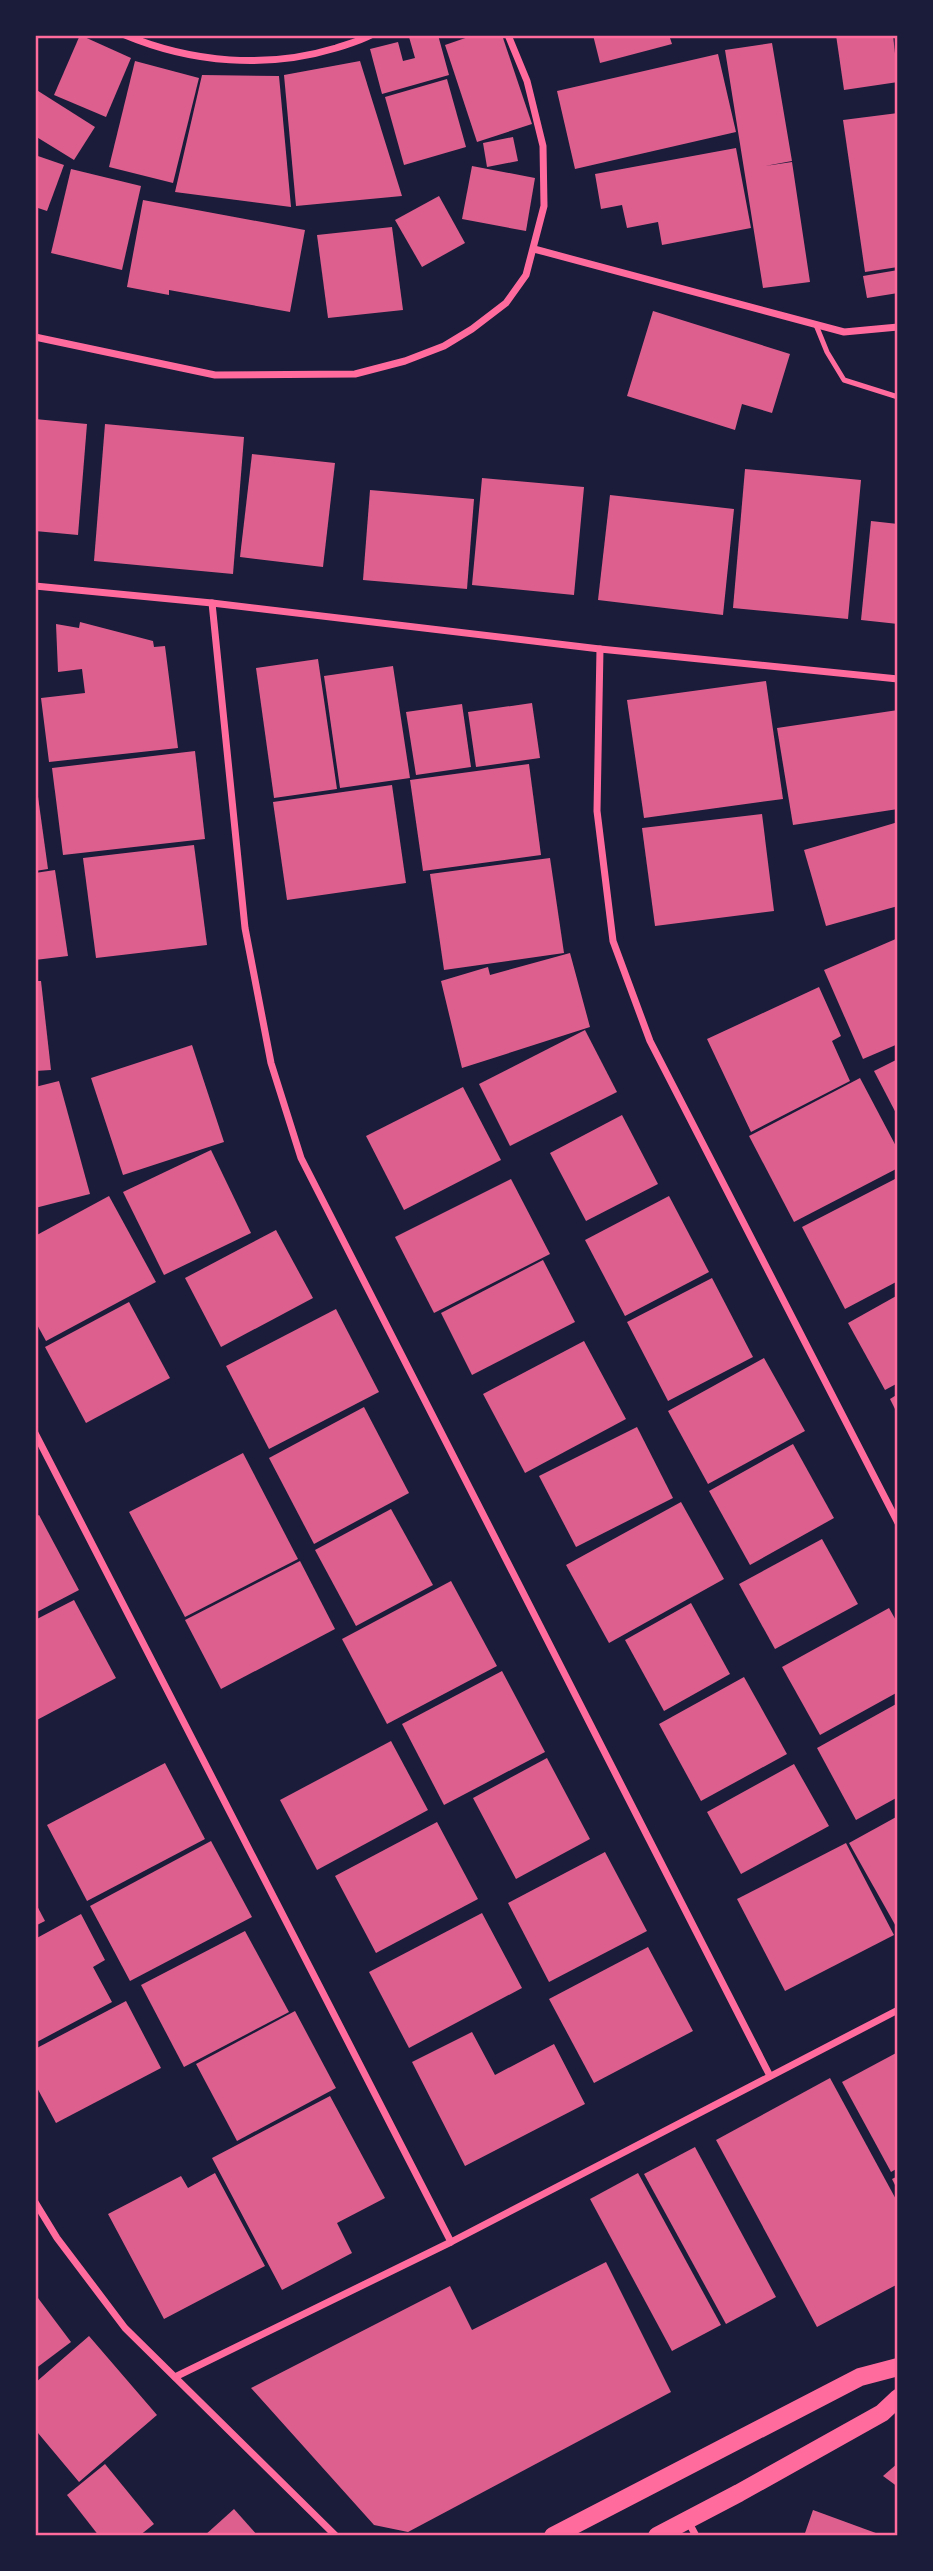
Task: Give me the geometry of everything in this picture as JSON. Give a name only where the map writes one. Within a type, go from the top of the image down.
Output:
[{"type":"main road","points":[[553,2536],[860,2377],[898,2367]]},
{"type":"main road","points":[[657,2536],[692,2528],[882,2413],[898,2398]]},
{"type":"street","points":[[125,35],[170,50],[230,61],[276,61],[325,51],[371,35]]},
{"type":"street","points":[[35,337],[215,375],[355,374],[405,361],[444,346],[472,329],[506,303],[526,275],[544,206],[542,146],[527,81],[508,35]]},
{"type":"street","points":[[534,249],[844,332],[898,327]]},
{"type":"street","points":[[35,586],[212,603],[600,649],[898,679]]},
{"type":"street","points":[[212,603],[245,928],[271,1063],[301,1158],[770,2076]]},
{"type":"street","points":[[600,649],[597,811],[613,941],[650,1041],[898,1523]]},
{"type":"street","points":[[35,1433],[451,2242]]},
{"type":"street","points":[[175,2377],[451,2242],[898,2010]]},
{"type":"street","points":[[35,2202],[57,2238],[125,2328],[336,2536]]},
{"type":"lane","points":[[816,325],[827,352],[844,380],[898,397]]},
{"type":"building","points":[[80,35],[131,58],[106,117],[54,95]]},
{"type":"building","points":[[438,35],[449,75],[382,94],[370,49],[398,42],[403,61],[415,58],[409,37]]},
{"type":"building","points":[[474,35],[502,35],[532,124],[477,142],[445,45]]},
{"type":"building","points":[[593,35],[669,35],[672,44],[600,63]]},
{"type":"building","points":[[836,35],[893,35],[898,82],[844,90]]},
{"type":"building","points":[[772,43],[792,161],[765,166],[792,162],[810,282],[763,288],[725,50]]},
{"type":"building","points":[[718,54],[736,132],[575,169],[557,91]]},
{"type":"building","points":[[135,61],[199,78],[173,183],[109,167]]},
{"type":"building","points":[[360,61],[402,196],[296,206],[284,75]]},
{"type":"building","points":[[202,75],[279,76],[291,207],[175,192]]},
{"type":"building","points":[[447,79],[466,147],[404,165],[385,97]]},
{"type":"building","points":[[35,89],[95,127],[74,160],[35,136]]},
{"type":"building","points":[[898,113],[898,267],[865,272],[843,120]]},
{"type":"building","points":[[513,137],[518,161],[487,167],[483,143]]},
{"type":"building","points":[[736,148],[751,228],[662,245],[658,222],[627,228],[622,205],[601,209],[595,174]]},
{"type":"building","points":[[35,155],[64,165],[47,211],[35,207]]},
{"type":"building","points":[[472,166],[535,178],[526,231],[462,219]]},
{"type":"building","points":[[71,169],[141,186],[122,270],[51,253]]},
{"type":"building","points":[[439,196],[465,243],[422,267],[395,220]]},
{"type":"building","points":[[143,200],[305,230],[290,312],[169,290],[169,295],[127,287]]},
{"type":"building","points":[[392,227],[403,310],[328,318],[317,235]]},
{"type":"building","points":[[898,270],[898,293],[867,298],[863,276]]},
{"type":"building","points":[[653,311],[790,354],[772,413],[742,404],[735,430],[627,396]]},
{"type":"building","points":[[35,419],[87,424],[78,535],[35,531]]},
{"type":"building","points":[[105,424],[244,437],[233,574],[94,561]]},
{"type":"building","points":[[252,454],[335,463],[323,567],[240,557]]},
{"type":"building","points":[[745,469],[861,480],[848,619],[733,608]]},
{"type":"building","points":[[482,478],[584,487],[574,595],[472,585]]},
{"type":"building","points":[[370,490],[474,499],[467,589],[363,580]]},
{"type":"building","points":[[610,495],[734,509],[723,615],[598,600]]},
{"type":"building","points":[[871,521],[898,524],[898,624],[861,620]]},
{"type":"building","points":[[80,622],[153,641],[154,647],[165,646],[178,748],[49,762],[41,698],[85,693],[82,669],[58,672],[56,624],[79,628]]},
{"type":"building","points":[[318,659],[337,789],[274,798],[256,668]]},
{"type":"building","points":[[393,666],[410,778],[340,788],[324,676]]},
{"type":"building","points":[[766,681],[783,799],[644,818],[627,700]]},
{"type":"building","points":[[532,703],[540,758],[476,767],[468,712]]},
{"type":"building","points":[[462,704],[471,767],[416,775],[406,712]]},
{"type":"building","points":[[898,710],[898,809],[793,825],[777,728]]},
{"type":"building","points":[[195,751],[205,839],[63,855],[52,768]]},
{"type":"building","points":[[529,764],[541,855],[423,871],[410,780]]},
{"type":"building","points":[[35,775],[48,869],[35,871]]},
{"type":"building","points":[[392,785],[406,883],[287,900],[273,802]]},
{"type":"building","points":[[762,814],[774,911],[655,926],[642,828]]},
{"type":"building","points":[[898,822],[898,906],[826,926],[804,850]]},
{"type":"building","points":[[194,845],[207,945],[96,958],[83,858]]},
{"type":"building","points":[[550,858],[564,953],[444,970],[430,874]]},
{"type":"building","points":[[55,870],[68,956],[35,960],[35,873]]},
{"type":"building","points":[[898,938],[898,1044],[863,1059],[824,970]]},
{"type":"building","points":[[570,953],[590,1027],[462,1068],[441,981],[488,967],[490,975]]},
{"type":"building","points":[[35,981],[41,981],[51,1070],[35,1071]]},
{"type":"building","points":[[819,987],[841,1036],[832,1041],[850,1081],[751,1132],[707,1039]]},
{"type":"building","points":[[585,1030],[617,1092],[510,1146],[479,1084]]},
{"type":"building","points":[[192,1045],[224,1142],[123,1175],[91,1078]]},
{"type":"building","points":[[898,1059],[898,1117],[874,1071]]},
{"type":"building","points":[[860,1078],[898,1150],[898,1168],[794,1222],[749,1136]]},
{"type":"building","points":[[59,1081],[90,1194],[35,1208],[35,1087]]},
{"type":"building","points":[[463,1087],[501,1160],[404,1210],[366,1136]]},
{"type":"building","points":[[622,1115],[658,1184],[586,1221],[550,1153]]},
{"type":"building","points":[[211,1150],[251,1233],[164,1275],[123,1192]]},
{"type":"building","points":[[511,1179],[550,1254],[434,1313],[395,1237]]},
{"type":"building","points":[[895,1179],[898,1185],[898,1281],[845,1309],[802,1227]]},
{"type":"building","points":[[109,1196],[156,1282],[46,1341],[35,1321],[35,1236]]},
{"type":"building","points":[[669,1196],[709,1272],[625,1316],[585,1240]]},
{"type":"building","points":[[276,1230],[313,1298],[221,1347],[185,1278]]},
{"type":"building","points":[[543,1260],[575,1322],[472,1375],[441,1313]]},
{"type":"building","points":[[712,1278],[753,1357],[668,1401],[627,1322]]},
{"type":"building","points":[[898,1295],[898,1383],[885,1390],[848,1323]]},
{"type":"building","points":[[129,1302],[170,1378],[86,1423],[45,1347]]},
{"type":"building","points":[[336,1309],[379,1392],[269,1449],[226,1366]]},
{"type":"building","points":[[584,1341],[626,1419],[525,1473],[483,1394]]},
{"type":"building","points":[[764,1358],[805,1431],[708,1484],[668,1411]]},
{"type":"building","points":[[898,1394],[898,1415],[890,1399]]},
{"type":"building","points":[[364,1407],[409,1493],[314,1544],[269,1458]]},
{"type":"building","points":[[637,1427],[673,1498],[576,1547],[539,1476]]},
{"type":"building","points":[[793,1444],[834,1518],[750,1565],[709,1491]]},
{"type":"building","points":[[243,1453],[298,1559],[185,1617],[129,1512]]},
{"type":"building","points":[[681,1502],[724,1579],[609,1643],[566,1565]]},
{"type":"building","points":[[391,1509],[433,1585],[356,1626],[315,1550]]},
{"type":"building","points":[[39,1515],[79,1590],[35,1613],[35,1517]]},
{"type":"building","points":[[822,1539],[858,1604],[775,1649],[739,1584]]},
{"type":"building","points":[[300,1561],[335,1629],[221,1689],[185,1620]]},
{"type":"building","points":[[451,1581],[497,1666],[387,1724],[342,1639]]},
{"type":"building","points":[[74,1600],[116,1678],[35,1721],[35,1620]]},
{"type":"building","points":[[691,1603],[730,1674],[664,1711],[625,1640]]},
{"type":"building","points":[[889,1608],[898,1624],[898,1692],[820,1735],[782,1667]]},
{"type":"building","points":[[502,1671],[545,1752],[444,1805],[402,1724]]},
{"type":"building","points":[[744,1677],[787,1754],[701,1801],[659,1724]]},
{"type":"building","points":[[898,1703],[898,1797],[856,1820],[817,1748]]},
{"type":"building","points":[[391,1741],[428,1810],[317,1870],[280,1800]]},
{"type":"building","points":[[547,1758],[590,1839],[516,1879],[473,1798]]},
{"type":"building","points":[[165,1763],[205,1839],[87,1901],[47,1825]]},
{"type":"building","points":[[794,1764],[829,1826],[741,1874],[707,1812]]},
{"type":"building","points":[[898,1816],[898,1930],[849,1843]]},
{"type":"building","points":[[437,1822],[478,1899],[376,1953],[335,1876]]},
{"type":"building","points":[[211,1841],[252,1917],[130,1981],[90,1906]]},
{"type":"building","points":[[846,1843],[894,1935],[785,1991],[737,1899]]},
{"type":"building","points":[[605,1852],[647,1931],[549,1982],[508,1903]]},
{"type":"building","points":[[35,1902],[45,1921],[35,1926]]},
{"type":"building","points":[[482,1913],[522,1988],[409,2048],[369,1972]]},
{"type":"building","points":[[81,1914],[105,1960],[93,1967],[112,2002],[35,2043],[35,1939]]},
{"type":"building","points":[[245,1931],[289,2012],[184,2067],[141,1985]]},
{"type":"building","points":[[648,1947],[693,2031],[594,2083],[549,1999]]},
{"type":"building","points":[[126,2001],[161,2068],[56,2123],[35,2084],[35,2049]]},
{"type":"building","points":[[295,2011],[336,2088],[237,2141],[196,2064]]},
{"type":"building","points":[[472,2032],[495,2075],[554,2044],[585,2104],[465,2166],[412,2062]]},
{"type":"building","points":[[898,2052],[898,2168],[891,2172],[842,2082]]},
{"type":"building","points":[[830,2078],[898,2203],[898,2284],[817,2327],[716,2140]]},
{"type":"building","points":[[330,2096],[385,2198],[337,2223],[352,2253],[282,2290],[212,2158]]},
{"type":"building","points":[[695,2147],[776,2297],[726,2324],[644,2174]]},
{"type":"building","points":[[215,2173],[265,2266],[164,2319],[108,2214],[181,2176],[188,2188]]},
{"type":"building","points":[[638,2173],[721,2325],[672,2351],[590,2199]]},
{"type":"building","points":[[898,2176],[898,2191],[892,2179]]},
{"type":"building","points":[[606,2262],[671,2392],[408,2532],[374,2525],[251,2388],[450,2286],[472,2330]]},
{"type":"building","points":[[35,2294],[71,2342],[35,2369]]},
{"type":"building","points":[[89,2336],[157,2415],[79,2482],[38,2433],[35,2436],[35,2383]]},
{"type":"building","points":[[898,2463],[898,2487],[883,2476]]},
{"type":"building","points":[[105,2464],[154,2524],[139,2536],[99,2536],[67,2495]]},
{"type":"building","points":[[234,2509],[258,2536],[204,2536]]},
{"type":"building","points":[[813,2510],[884,2536],[804,2536]]}]
